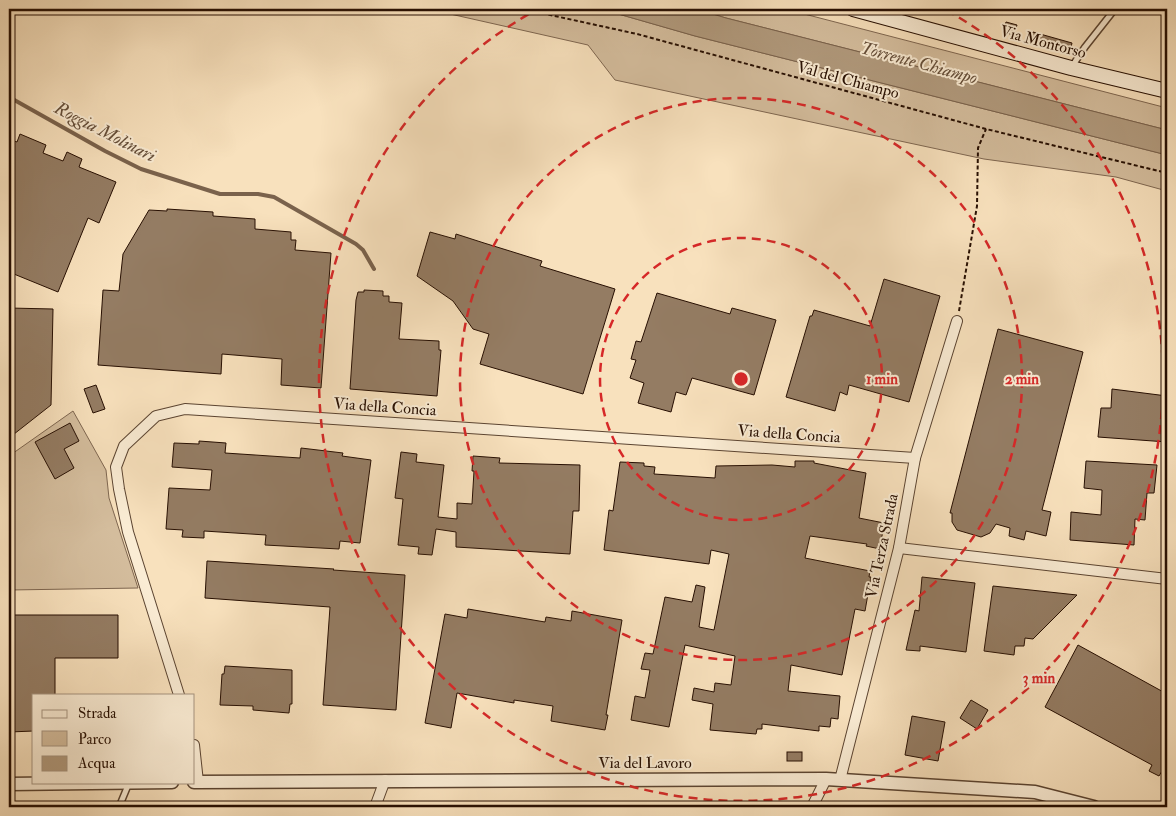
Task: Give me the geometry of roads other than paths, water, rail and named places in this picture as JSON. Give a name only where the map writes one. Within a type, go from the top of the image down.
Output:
[{"type":"main road","name":"Via Montorso","points":[[853,9],[1071,68],[1167,91]]},
{"type":"street","name":"Via Terza Strada","points":[[840,780],[899,548],[915,458],[956,320]]},
{"type":"street","name":"Via della Concia","points":[[179,694],[128,532],[116,467],[124,446],[156,416],[185,409],[915,458]]},
{"type":"street","points":[[899,548],[1167,579]]},
{"type":"street","points":[[195,764],[196,782]]},
{"type":"street","points":[[812,807],[826,779]]},
{"type":"street","name":"Via del Lavoro","points":[[196,782],[826,779],[1035,792],[1094,807]]},
{"type":"street","points":[[375,807],[385,780]]},
{"type":"street","points":[[9,784],[32,784]]},
{"type":"lane","points":[[1071,68],[1115,9]]},
{"type":"lane","points":[[120,807],[129,784]]},
{"type":"water","points":[[601,9],[696,9],[1167,130],[1167,155],[695,36]]},
{"type":"waterway","name":"Roggia Molinari","points":[[9,97],[141,169],[220,194],[258,194],[274,197],[356,244],[363,250],[374,269]]},
{"type":"water label","name":"Torrente Chiampo","points":[[919,63]]}]
